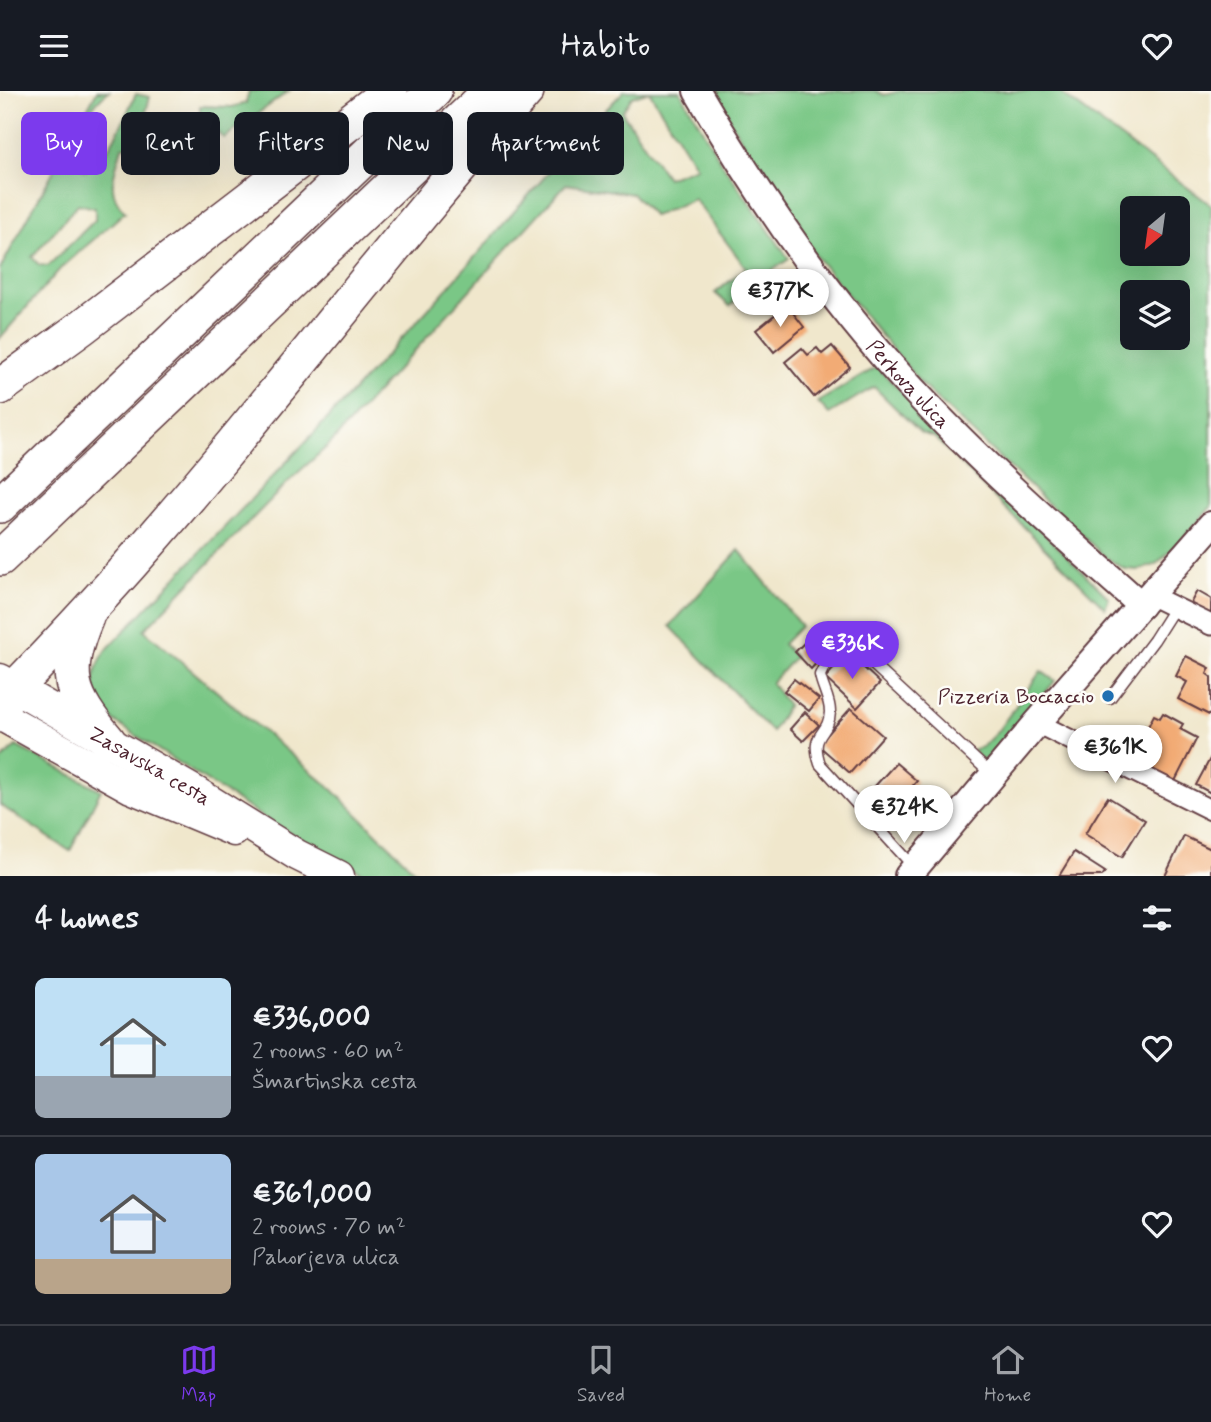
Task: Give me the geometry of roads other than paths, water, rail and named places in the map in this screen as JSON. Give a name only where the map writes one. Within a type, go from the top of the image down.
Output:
[{"type":"highway","points":[[0,387],[390,91]]},
{"type":"highway","points":[[0,505],[434,91]]},
{"type":"highway","points":[[0,558],[491,91]]},
{"type":"highway","points":[[4,696],[88,612],[163,527],[461,165],[526,91]]},
{"type":"highway","points":[[88,612],[72,658],[72,682],[79,702],[108,741]]},
{"type":"main road","name":"Zasavska cesta","points":[[4,696],[108,741],[297,855]]},
{"type":"main road","name":"Zasavska cesta","points":[[4,696],[131,788],[297,855],[339,876]]},
{"type":"street","name":"Perkova ulica","points":[[697,91],[759,193],[833,296],[878,350],[918,395],[1052,526],[1145,600]]},
{"type":"street","points":[[911,872],[1037,723],[1211,525]]},
{"type":"street","points":[[1145,600],[1175,607],[1211,625]]},
{"type":"street","points":[[1037,723],[1211,810]]},
{"type":"lane","points":[[1110,698],[1175,607]]},
{"type":"lane","points":[[911,872],[820,764],[816,742],[830,716],[830,707],[820,674],[834,647],[840,642],[850,643],[992,776]]},
{"type":"place","name":"Pizzeria Boccaccio","points":[[1108,696]]}]
